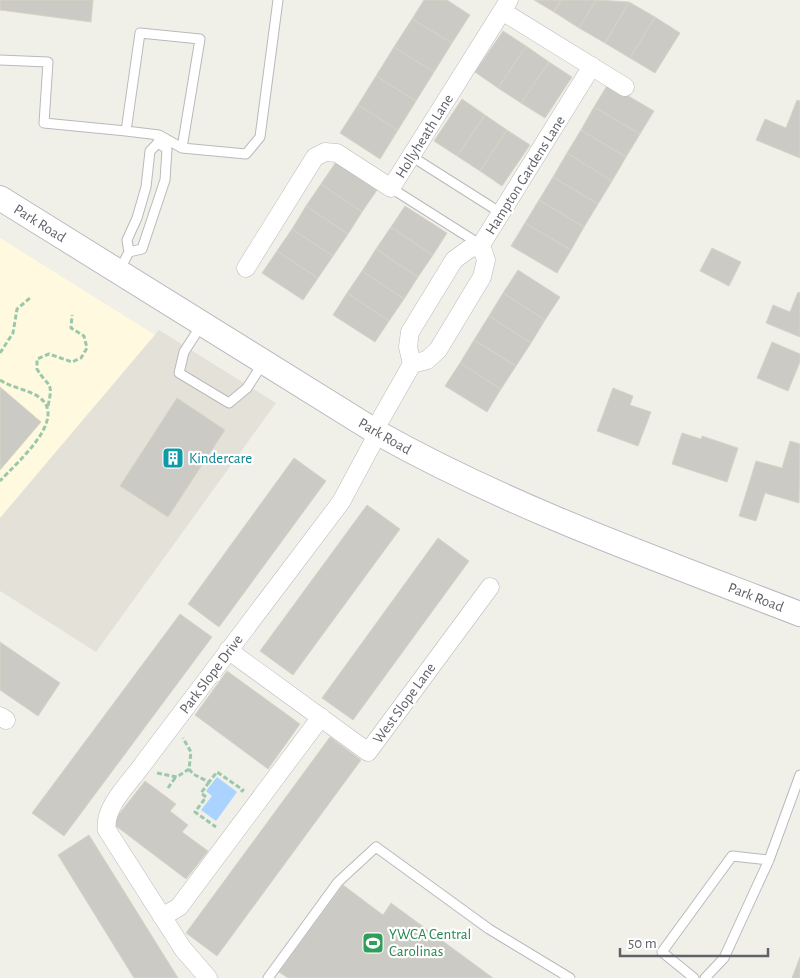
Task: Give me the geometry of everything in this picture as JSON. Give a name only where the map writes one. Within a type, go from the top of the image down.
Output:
[{"type":"main road","name":"Park Road","points":[[5,204],[124,261],[202,324],[376,432],[430,462],[498,495],[800,614]]},
{"type":"street","points":[[506,6],[625,87]]},
{"type":"street","name":"Hollyheath Lane","points":[[246,268],[315,157],[324,152],[337,154],[391,188],[506,6]]},
{"type":"street","name":"Hampton Gardens Lane","points":[[412,364],[426,360],[438,350],[482,277],[486,260],[481,245],[592,66]]},
{"type":"street","points":[[376,432],[412,364],[408,347],[410,332],[454,260],[469,249],[481,245]]},
{"type":"street","name":"Park Slope Drive","points":[[208,978],[183,949],[162,918],[107,830],[106,820],[111,808],[341,502],[376,432]]},
{"type":"street","name":"West Slope Lane","points":[[228,650],[368,752],[490,587]]},
{"type":"street","points":[[162,918],[179,907],[321,717]]},
{"type":"lane","points":[[0,60],[48,62],[44,123],[126,131],[159,139],[182,148],[246,154],[260,137],[278,0]]},
{"type":"lane","points":[[126,131],[140,33],[200,39],[182,148]]},
{"type":"lane","points":[[124,261],[142,249],[165,180],[167,149],[159,139]]},
{"type":"lane","points":[[124,261],[127,240],[137,218],[146,187],[150,151],[159,139]]},
{"type":"lane","points":[[411,156],[501,213]]},
{"type":"lane","points":[[391,188],[481,245]]},
{"type":"lane","points":[[202,324],[184,352],[179,373],[229,403],[247,388],[264,362]]},
{"type":"lane","points":[[705,978],[724,958],[769,860],[800,776]]},
{"type":"lane","points":[[268,978],[338,882],[376,847],[489,929],[570,978]]},
{"type":"lane","points":[[694,978],[662,952],[732,856],[769,860]]},
{"type":"path","points":[[0,354],[13,333],[16,309],[30,298]]},
{"type":"path","points":[[0,481],[43,432],[50,415],[48,406],[51,389],[50,383],[37,370],[37,359],[49,354],[72,362],[81,358],[87,348],[84,336],[70,328],[72,315]]},
{"type":"path","points":[[0,380],[34,394],[48,406]]},
{"type":"path","points":[[150,769],[164,776],[175,777],[186,773],[189,769],[191,752],[181,736]]},
{"type":"path","points":[[189,769],[193,774],[209,782]]},
{"type":"path","points":[[221,820],[216,827],[195,812],[206,797],[200,793],[217,772],[242,790],[237,798]]},
{"type":"path","points":[[168,788],[175,777]]},
{"type":"shaded area","points":[[0,238],[155,335],[0,518]]},
{"type":"shaded area","points":[[159,330],[276,403],[96,652],[0,591],[0,518]]},
{"type":"water","points":[[217,777],[237,792],[216,821],[201,810],[212,796],[206,791]]},
{"type":"building","points":[[0,0],[93,0],[91,22],[0,10]]},
{"type":"building","points":[[424,0],[447,0],[470,15],[452,43],[412,19]]},
{"type":"building","points":[[534,0],[561,0],[554,12]]},
{"type":"building","points":[[561,0],[596,0],[579,28],[554,12]]},
{"type":"building","points":[[596,0],[629,2],[605,43],[579,28]]},
{"type":"building","points":[[629,2],[655,17],[630,58],[605,43]]},
{"type":"building","points":[[655,17],[680,33],[655,73],[630,58]]},
{"type":"building","points":[[412,19],[452,43],[434,72],[394,47]]},
{"type":"building","points":[[503,31],[526,46],[498,88],[475,72]]},
{"type":"building","points":[[526,46],[549,62],[521,103],[498,88]]},
{"type":"building","points":[[394,47],[434,72],[416,101],[376,76]]},
{"type":"building","points":[[549,62],[572,77],[545,118],[521,103]]},
{"type":"building","points":[[376,76],[416,101],[398,130],[358,105]]},
{"type":"building","points":[[608,84],[654,111],[640,134],[594,107]]},
{"type":"building","points":[[462,99],[485,115],[457,156],[434,141]]},
{"type":"building","points":[[797,100],[800,101],[800,158],[756,140],[765,119],[786,128]]},
{"type":"building","points":[[358,105],[398,130],[380,159],[340,133]]},
{"type":"building","points":[[594,107],[640,134],[626,157],[581,130]]},
{"type":"building","points":[[485,115],[507,130],[480,171],[457,156]]},
{"type":"building","points":[[507,130],[530,145],[502,186],[480,171]]},
{"type":"building","points":[[581,130],[626,157],[612,181],[567,153]]},
{"type":"building","points":[[567,153],[612,181],[598,204],[553,177]]},
{"type":"building","points":[[336,162],[377,190],[362,212],[321,184]]},
{"type":"building","points":[[553,177],[598,204],[584,227],[539,200]]},
{"type":"building","points":[[321,184],[362,212],[348,234],[306,206]]},
{"type":"building","points":[[539,200],[584,227],[571,250],[525,223]]},
{"type":"building","points":[[306,206],[348,234],[333,256],[292,229]]},
{"type":"building","points":[[405,206],[447,233],[433,255],[391,227]]},
{"type":"building","points":[[525,223],[571,250],[557,273],[511,246]]},
{"type":"building","points":[[391,227],[433,255],[418,277],[376,249]]},
{"type":"building","points":[[292,229],[333,256],[318,278],[277,251]]},
{"type":"building","points":[[712,248],[741,262],[729,286],[700,271]]},
{"type":"building","points":[[376,249],[418,277],[404,299],[362,271]]},
{"type":"building","points":[[277,251],[318,278],[303,300],[262,273]]},
{"type":"building","points":[[518,270],[560,297],[545,320],[503,293]]},
{"type":"building","points":[[362,271],[404,299],[389,321],[347,293]]},
{"type":"building","points":[[798,292],[800,293],[800,337],[766,323],[773,305],[790,312]]},
{"type":"building","points":[[347,293],[389,321],[375,342],[333,315]]},
{"type":"building","points":[[503,293],[545,320],[531,343],[489,316]]},
{"type":"building","points":[[489,316],[531,343],[516,366],[474,340]]},
{"type":"building","points":[[474,340],[516,366],[501,389],[460,363]]},
{"type":"building","points":[[772,342],[800,354],[800,362],[788,391],[757,378]]},
{"type":"building","points":[[460,363],[501,389],[487,412],[445,386]]},
{"type":"building","points":[[0,387],[41,422],[0,470]]},
{"type":"building","points":[[613,388],[633,396],[630,405],[651,412],[638,446],[597,431]]},
{"type":"building","name":"Kindercare","points":[[177,398],[225,430],[168,517],[120,486]]},
{"type":"building","points":[[682,433],[701,439],[702,436],[738,448],[727,482],[672,464]]},
{"type":"building","points":[[790,441],[800,444],[799,503],[765,493],[756,521],[739,516],[756,461],[782,468]]},
{"type":"building","points":[[294,458],[326,481],[219,627],[188,604]]},
{"type":"building","points":[[367,505],[400,529],[293,675],[260,651]]},
{"type":"building","points":[[438,538],[469,561],[353,720],[322,698]]},
{"type":"building","points":[[180,614],[212,637],[64,836],[32,813]]},
{"type":"building","points":[[0,642],[60,683],[38,716],[0,690]]},
{"type":"building","points":[[227,671],[300,724],[268,769],[195,715]]},
{"type":"building","points":[[330,737],[361,760],[217,956],[186,933]]},
{"type":"building","points":[[145,781],[176,804],[170,811],[188,825],[182,832],[208,851],[186,879],[112,823]]},
{"type":"building","points":[[89,835],[178,978],[134,978],[58,855]]},
{"type":"building","name":"YWCA Central Carolinas","points":[[343,885],[383,915],[391,903],[493,978],[288,978],[279,972]]},
{"type":"building","points":[[800,957],[800,978],[792,978]]},
{"type":"place","name":"Kindercare","points":[[173,458]]},
{"type":"place","name":"YWCA Central Carolinas","points":[[373,943]]}]
